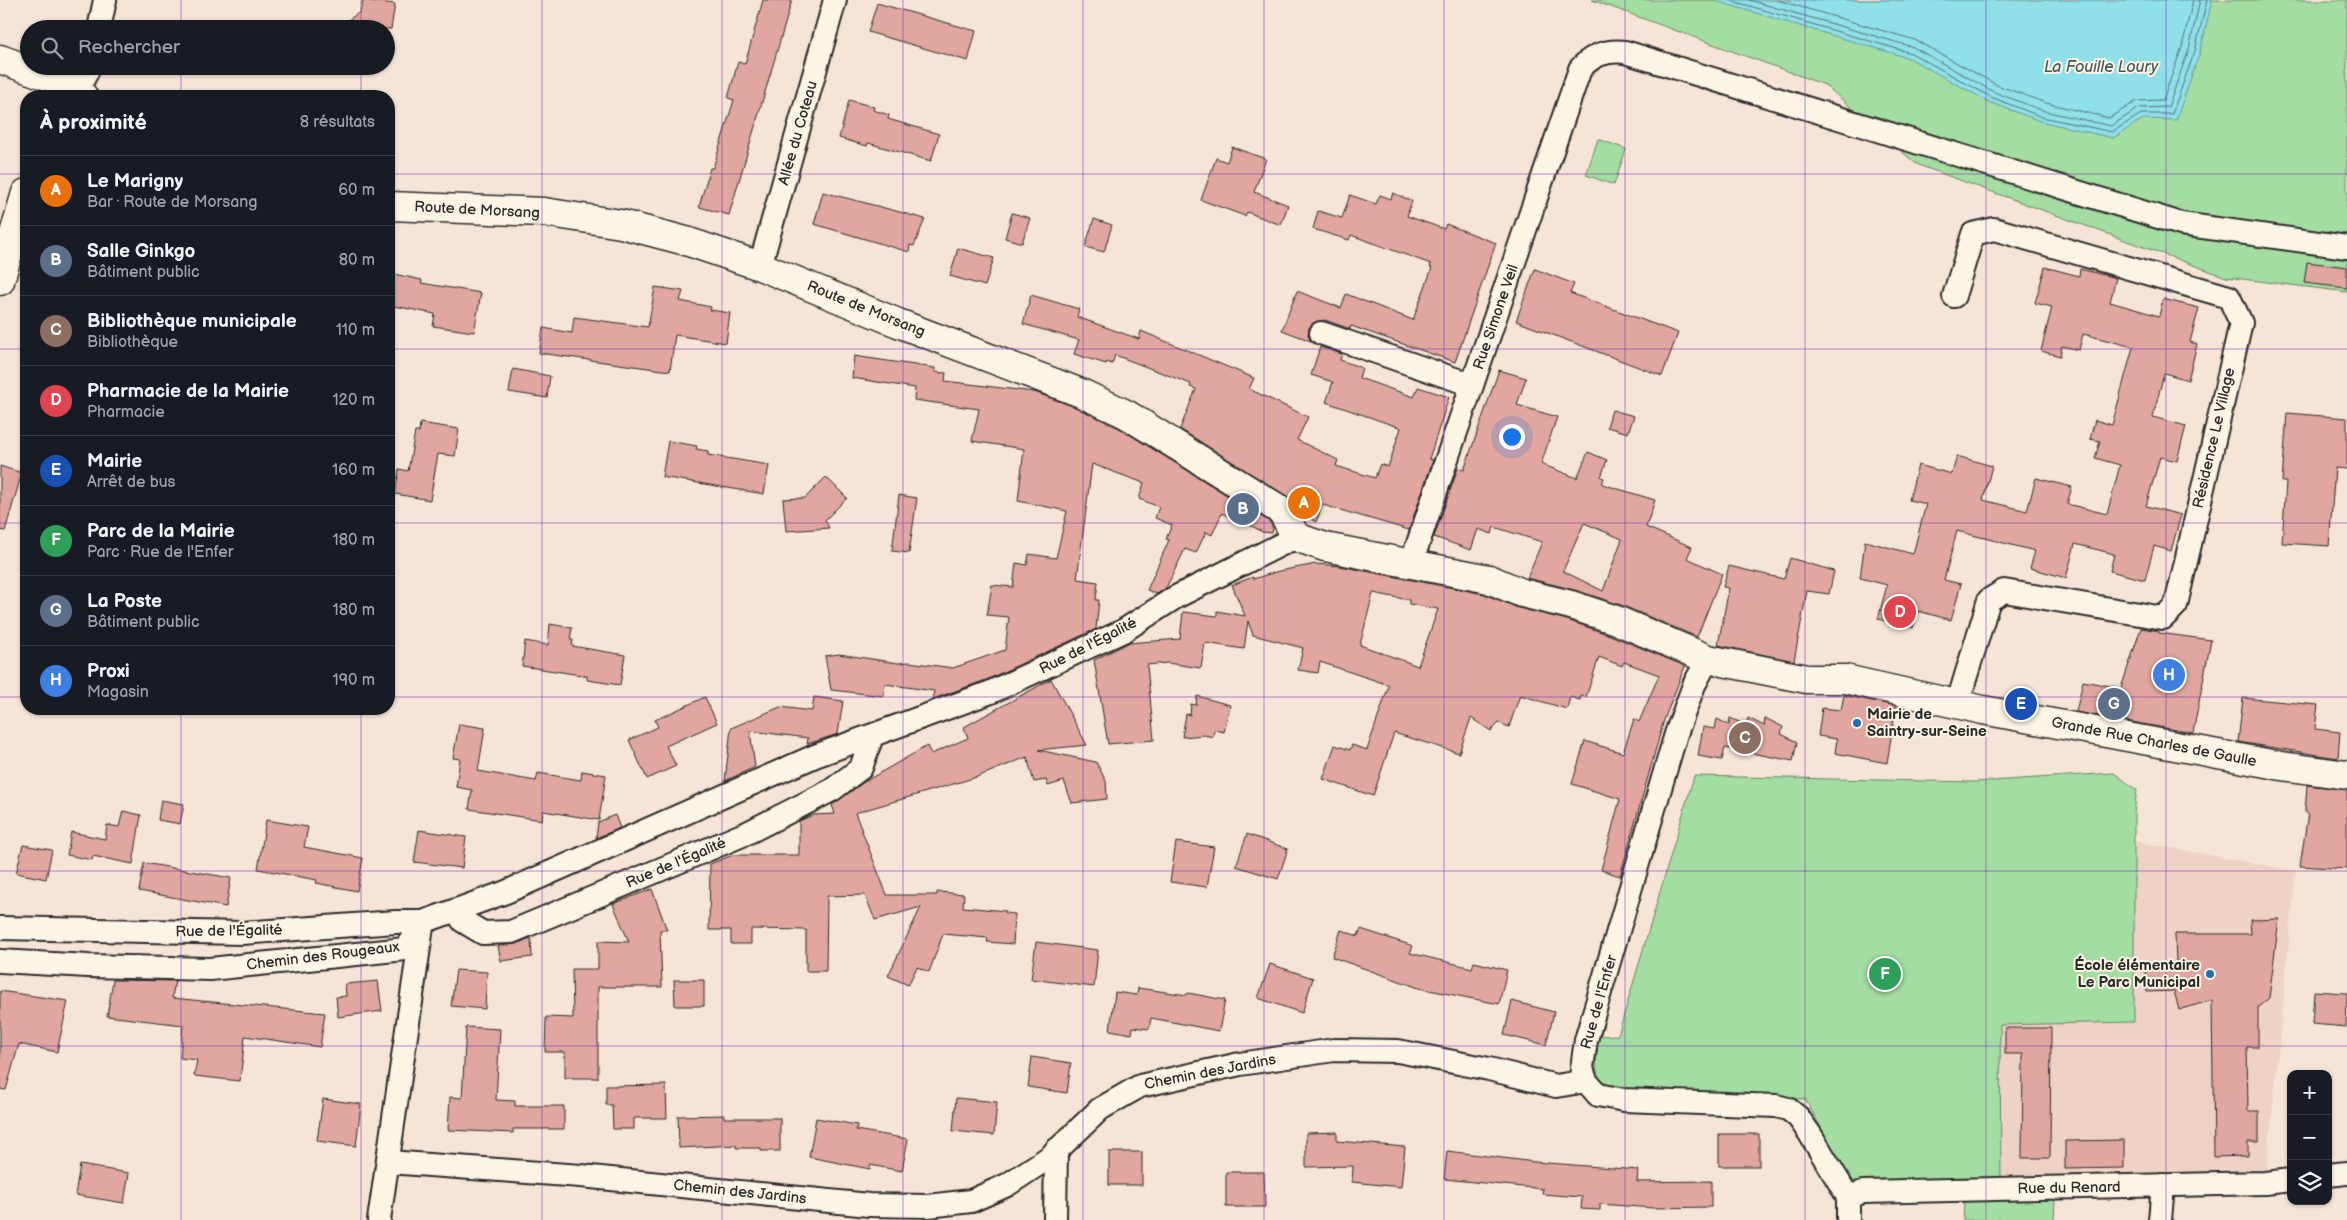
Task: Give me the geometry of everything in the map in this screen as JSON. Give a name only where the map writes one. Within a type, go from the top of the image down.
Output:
[{"type":"street","points":[[101,20],[105,0]]},
{"type":"street","name":"Allée du Coteau","points":[[760,266],[835,0]]},
{"type":"street","name":"Rue Simone Veil","points":[[1411,564],[1580,69],[1591,58],[1599,54],[1625,52],[2181,224],[2347,247]]},
{"type":"street","points":[[0,59],[20,66]]},
{"type":"street","points":[[44,75],[58,80],[71,90]]},
{"type":"street","points":[[79,90],[86,75]]},
{"type":"street","name":"Route de Morsang","points":[[395,206],[544,212],[621,224],[686,241],[760,266],[898,323],[1081,393],[1126,414],[1282,511],[1296,537]]},
{"type":"street","points":[[0,281],[20,213]]},
{"type":"street","name":"Résidence Le Village","points":[[1954,296],[1973,234],[1994,229],[2229,297],[2241,322],[2176,605],[2163,618],[2004,591],[1989,600],[1961,692],[1960,705]]},
{"type":"street","points":[[1321,333],[1472,385]]},
{"type":"street","name":"Grande Rue Charles de Gaulle","points":[[1296,537],[1326,547],[1489,579],[1522,593],[1571,605],[1616,620],[1708,659],[1807,679],[1845,679],[1960,705],[2282,766],[2347,775]]},
{"type":"street","name":"Rue de l'Égalité","points":[[0,928],[242,933],[396,922],[423,922],[506,892],[815,756],[991,692],[1123,631],[1176,597],[1296,537]]},
{"type":"street","name":"Rue de l'Enfer","points":[[1586,1081],[1582,1068],[1586,1040],[1676,734],[1694,685],[1708,659]]},
{"type":"street","name":"Rue de l'Égalité","points":[[456,910],[463,921],[483,933],[511,932],[636,880],[747,833],[832,790],[862,768],[872,736]]},
{"type":"street","name":"Chemin des Rougeaux","points":[[0,961],[88,966],[210,969],[405,949],[423,922]]},
{"type":"street","name":"Chemin des Rougeaux","points":[[379,1220],[423,922]]},
{"type":"street","name":"Chemin des Jardins","points":[[388,1162],[590,1177],[869,1205],[928,1206],[971,1201],[1006,1185],[1056,1150],[1100,1109],[1140,1086],[1240,1064],[1334,1050],[1398,1051],[1489,1068],[1556,1086],[1586,1081]]},
{"type":"street","points":[[1586,1081],[1598,1095],[1624,1100],[1776,1106],[1788,1109],[1798,1117],[1810,1134],[1848,1197],[1848,1220]]},
{"type":"street","points":[[1055,1220],[1056,1150]]},
{"type":"street","points":[[2332,1175],[2347,1173]]},
{"type":"street","name":"Rue du Renard","points":[[1848,1197],[1863,1192],[2163,1186],[2265,1183],[2287,1180]]},
{"type":"street","points":[[2160,1220],[2163,1186]]},
{"type":"shaded area","name":"École élémentaire Le Parc Municipal","points":[[2134,841],[2296,871],[2266,1178],[2001,1184],[2000,1024],[2134,1022]]},
{"type":"green space","points":[[1592,0],[2347,0],[2347,292],[2226,277],[1921,166],[1915,163],[1825,85]]},
{"type":"green space","points":[[1598,139],[1626,149],[1614,185],[1586,175]]},
{"type":"green space","points":[[2114,773],[2137,790],[2134,813],[2134,1022],[2000,1025],[2001,1184],[1853,1185],[1805,1099],[1631,1093],[1608,1085],[1598,1075],[1596,1059],[1599,1036],[1618,1035],[1694,776],[1975,782]]},
{"type":"green space","points":[[2055,1200],[2054,1220],[1963,1220],[1964,1201]]},
{"type":"water","name":"La Fouille Loury","points":[[1712,0],[2212,0],[2200,52],[2176,120],[2143,119],[2113,138],[2040,121],[1989,102],[1909,58]]},
{"type":"building","points":[[363,0],[395,4],[392,20],[348,20],[360,12]]},
{"type":"building","points":[[763,0],[792,0],[729,215],[699,207],[710,168],[713,168],[734,100],[728,98],[738,62],[745,64]]},
{"type":"building","points":[[877,3],[976,31],[968,61],[868,32]]},
{"type":"building","points":[[849,100],[874,107],[873,110],[889,115],[888,119],[939,134],[931,161],[868,143],[867,146],[839,138]]},
{"type":"building","points":[[1232,147],[1266,159],[1254,192],[1288,205],[1281,225],[1247,212],[1245,216],[1201,200],[1216,158],[1227,162]]},
{"type":"building","points":[[823,192],[925,219],[914,246],[910,245],[909,252],[814,224]]},
{"type":"building","points":[[1393,193],[1412,201],[1407,216],[1444,229],[1446,224],[1496,243],[1455,362],[1351,326],[1350,329],[1325,320],[1313,323],[1309,328],[1308,335],[1311,341],[1282,330],[1297,291],[1341,308],[1346,294],[1413,320],[1432,268],[1430,267],[1431,264],[1351,235],[1349,240],[1313,229],[1318,211],[1342,218],[1350,195],[1376,204],[1380,195],[1391,199]]},
{"type":"building","points":[[1012,213],[1030,218],[1022,243],[1005,238]]},
{"type":"building","points":[[1094,219],[1112,225],[1104,252],[1085,247]]},
{"type":"building","points":[[958,248],[994,258],[985,286],[950,276]]},
{"type":"building","points":[[2307,262],[2347,267],[2347,288],[2304,283]]},
{"type":"building","points":[[2045,267],[2079,276],[2080,269],[2116,278],[2110,302],[2159,316],[2163,299],[2199,308],[2190,342],[2197,344],[2188,380],[2164,373],[2153,417],[2186,426],[2177,461],[2160,457],[2146,506],[2181,515],[2171,551],[2154,546],[2145,580],[2110,571],[2114,554],[2075,544],[2066,578],[2030,568],[2035,551],[1957,531],[1944,580],[1961,584],[1951,620],[1918,611],[1913,628],[1878,619],[1887,585],[1860,578],[1865,541],[1913,554],[1926,504],[1909,500],[1918,465],[1952,474],[1957,456],[1992,466],[1983,500],[2027,511],[2036,478],[2072,487],[2067,504],[2107,514],[2120,465],[2095,458],[2100,441],[2090,439],[2095,420],[2112,425],[2133,347],[2083,334],[2079,350],[2062,346],[2060,356],[2041,351],[2052,307],[2035,303]]},
{"type":"building","points":[[1535,269],[1574,284],[1570,293],[1678,333],[1662,376],[1516,321]]},
{"type":"building","points":[[395,274],[422,280],[421,283],[481,293],[474,332],[433,326],[435,314],[395,306]]},
{"type":"building","points":[[655,287],[683,291],[680,301],[711,307],[710,310],[730,313],[726,343],[675,335],[670,371],[539,353],[543,328],[572,333],[574,317],[648,327]]},
{"type":"building","points":[[1031,295],[1079,309],[1077,317],[1139,339],[1141,331],[1254,378],[1249,389],[1308,417],[1297,440],[1338,460],[1336,466],[1375,478],[1380,464],[1388,467],[1401,428],[1326,402],[1333,382],[1311,375],[1320,347],[1342,354],[1340,360],[1362,368],[1359,378],[1414,397],[1418,387],[1449,397],[1429,459],[1433,460],[1409,530],[1323,505],[1316,522],[1301,513],[1290,498],[1180,429],[1196,389],[1190,387],[1191,384],[1115,355],[1112,364],[1107,362],[1106,364],[1074,354],[1079,340],[1023,324]]},
{"type":"building","points":[[854,356],[935,368],[935,372],[946,373],[945,381],[1034,392],[1075,407],[1119,428],[1270,522],[1273,528],[1272,533],[1262,532],[1238,518],[1236,521],[1222,513],[1212,535],[1206,532],[1196,553],[1185,549],[1166,588],[1157,594],[1147,590],[1169,540],[1166,539],[1172,525],[1155,518],[1159,507],[1139,499],[1144,483],[1092,464],[1077,579],[1098,582],[1096,600],[1099,600],[1096,629],[986,680],[933,699],[934,691],[885,684],[884,696],[831,690],[825,656],[839,654],[898,663],[909,662],[953,668],[1005,650],[1009,617],[987,615],[992,585],[1013,587],[1016,563],[1027,565],[1029,554],[1056,558],[1067,511],[1018,501],[1024,449],[972,441],[979,409],[914,400],[915,388],[852,378]]},
{"type":"building","points":[[513,369],[550,376],[547,398],[509,392]]},
{"type":"building","points":[[1499,370],[1526,378],[1517,405],[1557,417],[1541,464],[1577,478],[1588,452],[1607,460],[1601,477],[1604,478],[1602,484],[1655,500],[1646,527],[1692,547],[1687,558],[1722,574],[1697,637],[1621,605],[1575,590],[1527,578],[1542,542],[1494,527],[1492,534],[1478,529],[1471,550],[1434,537],[1458,468],[1464,470]],"holes":[[[1584,523],[1622,539],[1603,591],[1563,571]]]},
{"type":"building","points":[[1612,410],[1634,416],[1628,433],[1607,427]]},
{"type":"building","points":[[2287,413],[2347,418],[2347,469],[2335,468],[2329,546],[2282,543],[2286,482],[2282,482]]},
{"type":"building","points":[[420,423],[459,429],[455,456],[438,454],[430,500],[395,494],[399,469],[408,471],[415,432],[419,432]]},
{"type":"building","points":[[668,441],[697,446],[696,449],[708,451],[708,455],[769,465],[764,494],[662,477]]},
{"type":"building","points":[[0,466],[20,472],[20,480],[5,531],[0,530]]},
{"type":"building","points":[[826,477],[847,498],[825,520],[829,528],[786,531],[783,499],[805,498]]},
{"type":"building","points":[[899,495],[917,498],[909,553],[892,551]]},
{"type":"building","points":[[1790,558],[1834,571],[1829,594],[1807,591],[1794,661],[1718,645],[1729,588],[1723,587],[1729,566],[1784,579]]},
{"type":"building","points":[[1316,564],[1339,566],[1484,594],[1518,608],[1567,620],[1610,635],[1685,666],[1664,720],[1620,876],[1601,870],[1620,799],[1572,784],[1585,741],[1623,753],[1634,719],[1639,722],[1659,675],[1624,662],[1622,666],[1599,657],[1586,697],[1581,696],[1580,700],[1570,697],[1567,709],[1520,695],[1509,727],[1499,723],[1491,731],[1471,718],[1459,753],[1394,733],[1373,796],[1323,779],[1335,745],[1350,750],[1352,745],[1367,750],[1389,685],[1320,662],[1318,673],[1298,670],[1303,648],[1253,635],[1248,621],[1244,649],[1205,643],[1201,668],[1167,663],[1147,665],[1154,740],[1108,744],[1094,660],[1128,643],[1180,639],[1183,612],[1217,616],[1217,611],[1245,616],[1232,585],[1253,577],[1253,579],[1279,571]],"holes":[[[1373,593],[1409,600],[1409,604],[1438,609],[1418,666],[1360,645]]]},
{"type":"building","points":[[550,624],[572,628],[570,640],[573,640],[572,646],[625,655],[620,685],[587,680],[587,676],[522,666],[525,641],[548,645]]},
{"type":"building","points":[[2141,628],[2159,631],[2159,633],[2211,640],[2193,733],[2076,712],[2083,681],[2121,688]]},
{"type":"building","points":[[1051,679],[1087,745],[1038,750],[1096,762],[1106,781],[1107,799],[1072,803],[1064,781],[1048,786],[1046,780],[1034,782],[1027,757],[977,777],[855,813],[887,895],[937,895],[937,892],[964,894],[963,907],[1006,911],[1005,913],[1015,914],[1013,944],[987,942],[988,938],[943,934],[929,972],[917,967],[908,985],[888,976],[921,907],[875,920],[865,895],[827,896],[826,971],[806,971],[806,930],[751,929],[751,944],[731,944],[731,930],[709,930],[710,864],[733,855],[799,855],[799,821],[813,815],[835,814],[832,805],[864,782],[927,746],[931,754],[968,738],[964,727]]},
{"type":"building","name":"Mairie de Saintry-sur-Seine","points":[[1844,695],[1896,706],[1887,763],[1835,753],[1837,739],[1818,736],[1822,708],[1841,710]]},
{"type":"building","points":[[1197,696],[1230,705],[1224,732],[1214,730],[1213,737],[1204,735],[1182,737],[1186,714],[1190,715],[1191,704],[1196,705]]},
{"type":"building","points":[[705,697],[717,723],[666,746],[676,766],[647,779],[629,740],[658,727],[655,720]]},
{"type":"building","points":[[814,697],[843,701],[838,734],[807,744],[808,738],[750,731],[755,767],[725,781],[731,728],[780,707],[812,711]]},
{"type":"building","points":[[2243,698],[2318,705],[2315,729],[2340,732],[2338,758],[2238,742]]},
{"type":"building","points":[[1730,718],[1746,725],[1748,718],[1764,726],[1765,718],[1783,727],[1781,734],[1797,742],[1793,761],[1725,748],[1722,760],[1698,756],[1703,727],[1715,729],[1717,719],[1729,725]]},
{"type":"building","points":[[459,724],[485,728],[478,771],[536,781],[538,773],[581,780],[582,771],[606,775],[599,820],[543,811],[542,820],[469,809],[472,790],[456,787],[460,759],[453,758]]},
{"type":"building","points":[[2307,785],[2347,790],[2347,869],[2300,866],[2308,813],[2305,812]]},
{"type":"building","points":[[161,800],[184,804],[180,824],[158,820]]},
{"type":"building","points":[[123,811],[141,815],[133,864],[93,856],[92,860],[67,855],[71,832],[105,839],[107,825],[119,827]]},
{"type":"building","points":[[615,815],[620,828],[596,838],[598,822]]},
{"type":"building","points":[[266,820],[308,827],[304,847],[363,858],[357,891],[316,883],[317,880],[258,869]]},
{"type":"building","points":[[419,830],[466,837],[462,868],[414,862]]},
{"type":"building","points":[[1247,834],[1288,849],[1278,879],[1236,866]]},
{"type":"building","points":[[1176,842],[1214,847],[1207,887],[1170,882]]},
{"type":"building","points":[[23,845],[52,850],[46,879],[16,873]]},
{"type":"building","points":[[144,863],[231,878],[226,907],[139,891]]},
{"type":"building","points":[[652,889],[667,930],[660,930],[662,987],[598,987],[598,1078],[565,1078],[565,1052],[545,1052],[546,1017],[573,1018],[572,969],[598,969],[598,941],[629,942],[613,904]]},
{"type":"building","points":[[2279,919],[2269,998],[2258,1007],[2258,1047],[2247,1047],[2248,1111],[2259,1111],[2259,1142],[2248,1142],[2248,1156],[2214,1157],[2212,1000],[2179,1010],[2174,991],[2146,992],[2145,963],[2176,963],[2175,934],[2251,934],[2250,920]]},
{"type":"building","points":[[1361,929],[1413,946],[1410,953],[1472,968],[1474,962],[1507,970],[1499,1004],[1419,988],[1332,957],[1341,930],[1358,936]]},
{"type":"building","points":[[531,938],[532,957],[501,961],[498,946],[516,944]]},
{"type":"building","points":[[1036,942],[1098,950],[1094,987],[1031,979]]},
{"type":"building","points":[[1270,964],[1313,978],[1302,1013],[1258,998]]},
{"type":"building","points":[[456,970],[487,972],[485,1009],[451,1006]]},
{"type":"building","points":[[113,980],[175,981],[172,998],[325,1013],[320,1047],[245,1036],[240,1081],[194,1076],[197,1060],[180,1058],[183,1025],[107,1016]]},
{"type":"building","points":[[674,980],[704,980],[704,1006],[675,1006]]},
{"type":"building","points":[[378,981],[382,1011],[338,1017],[336,997],[346,996],[345,984]]},
{"type":"building","points":[[1138,988],[1187,995],[1188,993],[1225,1000],[1219,1031],[1151,1018],[1149,1029],[1133,1027],[1132,1034],[1110,1030],[1115,992],[1137,995]]},
{"type":"building","points":[[0,991],[68,1001],[57,1052],[19,1044],[6,1090],[0,1089]]},
{"type":"building","points":[[2314,991],[2347,993],[2346,1027],[2312,1024]]},
{"type":"building","points":[[1512,1001],[1554,1012],[1546,1045],[1504,1035]]},
{"type":"building","points":[[466,1027],[500,1029],[496,1100],[515,1101],[515,1106],[564,1106],[564,1129],[513,1129],[513,1133],[448,1130],[450,1097],[462,1098]]},
{"type":"building","points":[[2005,1028],[2051,1028],[2050,1158],[2022,1158],[2023,1054],[2005,1054]]},
{"type":"building","points":[[1032,1057],[1071,1063],[1067,1093],[1028,1087]]},
{"type":"building","points":[[666,1085],[667,1118],[634,1118],[634,1129],[613,1129],[612,1105],[606,1105],[606,1086]]},
{"type":"building","points":[[956,1098],[997,1102],[994,1135],[953,1131]]},
{"type":"building","points":[[323,1099],[361,1104],[356,1146],[317,1141]]},
{"type":"building","points":[[724,1115],[724,1118],[780,1118],[780,1151],[761,1151],[761,1148],[736,1148],[736,1145],[679,1148],[678,1116]]},
{"type":"building","points":[[816,1118],[857,1125],[856,1130],[908,1139],[902,1171],[870,1165],[870,1169],[809,1157]]},
{"type":"building","points":[[1337,1132],[1337,1141],[1405,1147],[1401,1187],[1352,1182],[1353,1166],[1306,1167],[1306,1133]]},
{"type":"building","points":[[1719,1134],[1759,1134],[1759,1166],[1719,1166]]},
{"type":"building","points":[[2124,1140],[2124,1168],[2065,1169],[2065,1141]]},
{"type":"building","points":[[1447,1151],[1535,1162],[1638,1170],[1637,1182],[1711,1181],[1711,1207],[1653,1208],[1600,1204],[1600,1210],[1581,1209],[1582,1197],[1542,1194],[1543,1189],[1444,1179]]},
{"type":"building","points":[[1109,1152],[1142,1152],[1142,1185],[1109,1185]]},
{"type":"building","points":[[80,1165],[129,1173],[124,1203],[75,1195]]},
{"type":"building","points":[[1226,1172],[1264,1172],[1265,1207],[1226,1207]]},
{"type":"place","name":"Le Marigny","points":[[1304,503]]},
{"type":"place","name":"Salle Ginkgo","points":[[1243,509]]},
{"type":"place","name":"Pharmacie de la Mairie","points":[[1900,612]]},
{"type":"place","name":"Proxi","points":[[2169,675]]},
{"type":"place","name":"Mairie","points":[[2021,704]]},
{"type":"place","name":"La Poste","points":[[2114,704]]},
{"type":"place","name":"Mairie de Saintry-sur-Seine","points":[[1857,723]]},
{"type":"place","name":"Bibliothèque municipale","points":[[1745,738]]},
{"type":"place","name":"Parc de la Mairie","points":[[1885,974]]},
{"type":"place","name":"École élémentaire Le Parc Municipal","points":[[2210,974]]}]
